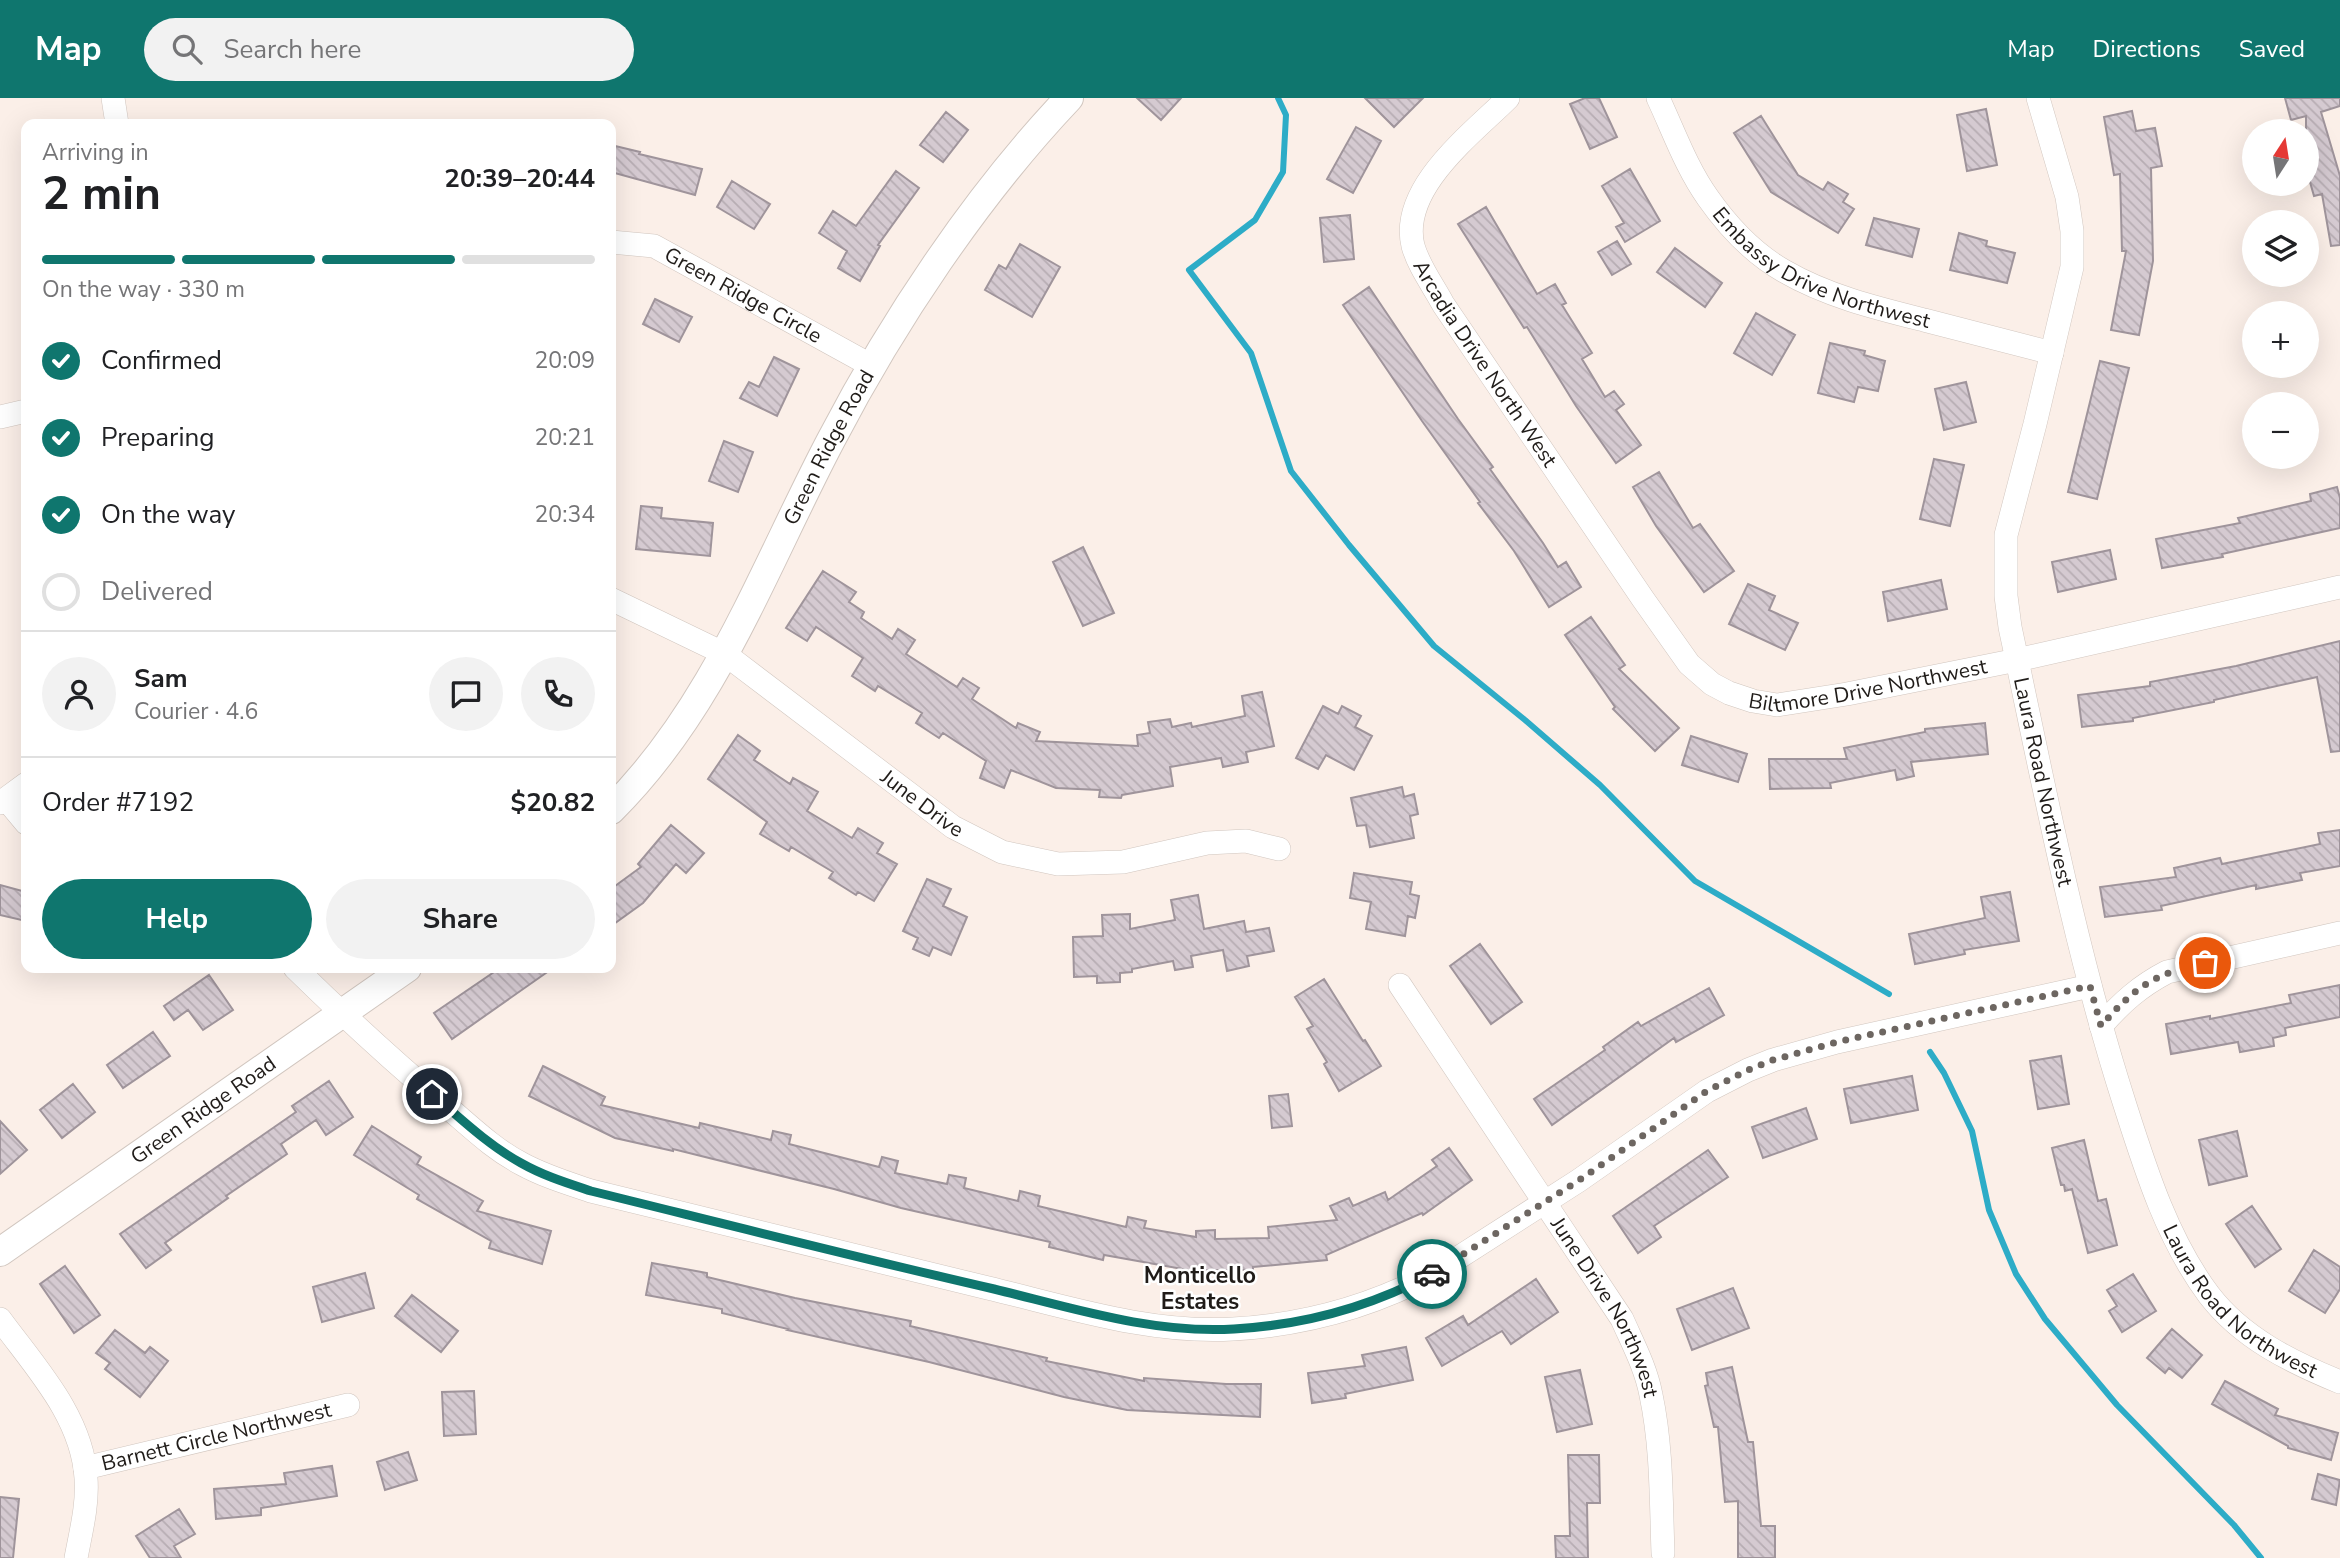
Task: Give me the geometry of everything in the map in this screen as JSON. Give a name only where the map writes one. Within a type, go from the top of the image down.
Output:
[{"type":"street","points":[[113,98],[116,119]]},
{"type":"street","name":"Green Ridge Road","points":[[616,804],[650,766],[693,708],[724,654],[831,439],[888,339],[954,241],[1007,171],[1069,98]]},
{"type":"street","name":"Arcadia Drive North West","points":[[1508,98],[1459,146],[1427,183],[1415,204],[1411,223],[1412,243],[1417,258],[1443,304],[1665,631]]},
{"type":"street","name":"Embassy Drive Northwest","points":[[1658,98],[1692,173],[1708,198],[1753,248],[1783,270],[1817,287],[1866,305],[2052,353]]},
{"type":"street","name":"Laura Road Northwest","points":[[2038,98],[2067,197],[2072,231],[2072,267],[2006,535],[2006,596],[2017,660],[2077,940],[2135,1137],[2165,1219],[2183,1253],[2209,1294],[2256,1340],[2297,1363],[2340,1382]]},
{"type":"street","name":"Green Ridge Circle","points":[[616,242],[654,246],[873,366]]},
{"type":"street","points":[[0,416],[21,412]]},
{"type":"street","name":"Biltmore Drive Northwest","points":[[1665,631],[1689,664],[1712,684],[1729,694],[1777,705],[2017,660],[2340,587]]},
{"type":"street","name":"June Drive","points":[[616,601],[724,654],[953,827],[1002,852],[1058,864],[1123,862],[1207,843],[1246,841],[1279,849]]},
{"type":"street","points":[[21,787],[3,801],[21,818]]},
{"type":"street","points":[[2101,1026],[2129,996],[2167,972],[2340,933]]},
{"type":"street","points":[[300,973],[341,1014],[494,1147],[555,1180],[1136,1323],[1184,1329],[1233,1329],[1281,1324],[1370,1303],[1436,1272],[1545,1202],[1707,1091],[1761,1065],[1837,1042],[2090,986]]},
{"type":"street","name":"Green Ridge Road","points":[[0,1252],[400,973]]},
{"type":"street","name":"June Drive Northwest","points":[[1400,985],[1622,1319],[1639,1355],[1651,1394],[1658,1441],[1663,1553]]},
{"type":"street","points":[[0,1319],[61,1402],[78,1439],[85,1468],[86,1509],[76,1558]]},
{"type":"street","name":"Barnett Circle Northwest","points":[[85,1468],[348,1405]]},
{"type":"building","points":[[1137,98],[1181,98],[1161,120]]},
{"type":"building","points":[[1365,98],[1423,98],[1394,127]]},
{"type":"building","points":[[1585,98],[1599,98],[1617,137],[1590,149],[1570,104]]},
{"type":"building","points":[[2285,98],[2340,98],[2340,106],[2321,112],[2340,176],[2340,245],[2331,246],[2322,194],[2319,195],[2319,119],[2306,119],[2306,116],[2291,119]]},
{"type":"building","points":[[1986,109],[1997,165],[1967,171],[1957,115]]},
{"type":"building","points":[[2132,111],[2136,131],[2155,128],[2162,166],[2151,168],[2153,261],[2139,335],[2111,330],[2126,251],[2122,251],[2120,174],[2114,175],[2104,117]]},
{"type":"building","points":[[946,112],[968,130],[943,162],[920,145]]},
{"type":"building","points":[[1761,116],[1798,175],[1823,190],[1828,182],[1848,194],[1843,202],[1854,209],[1838,233],[1771,192],[1734,133]]},
{"type":"building","points":[[1356,127],[1381,141],[1353,193],[1327,179]]},
{"type":"building","points":[[616,146],[702,169],[695,195],[616,173]]},
{"type":"building","points":[[1630,169],[1660,221],[1625,242],[1616,227],[1624,223],[1602,186]]},
{"type":"building","points":[[896,171],[919,188],[878,245],[880,246],[860,281],[838,268],[847,251],[819,233],[833,211],[856,226]]},
{"type":"building","points":[[732,181],[770,204],[754,229],[717,207]]},
{"type":"building","points":[[1486,207],[1537,294],[1555,284],[1566,303],[1562,305],[1592,353],[1582,359],[1605,397],[1614,391],[1624,404],[1616,410],[1641,445],[1616,463],[1576,406],[1527,327],[1524,328],[1458,224]]},
{"type":"building","points":[[1350,215],[1354,259],[1324,262],[1320,218]]},
{"type":"building","points":[[1874,218],[1919,229],[1912,257],[1866,245]]},
{"type":"building","points":[[1959,233],[1987,241],[1986,246],[2015,253],[2007,283],[1950,270]]},
{"type":"building","points":[[1617,241],[1631,264],[1612,275],[1598,252]]},
{"type":"building","points":[[1020,244],[1060,267],[1032,317],[985,290],[999,265],[1006,269]]},
{"type":"building","points":[[1675,248],[1722,283],[1705,307],[1657,272]]},
{"type":"building","points":[[1369,287],[1558,567],[1566,562],[1581,587],[1549,607],[1514,551],[1478,503],[1480,502],[1343,305]]},
{"type":"building","points":[[655,299],[692,317],[679,342],[643,324]]},
{"type":"building","points":[[1756,313],[1795,335],[1772,375],[1734,353]]},
{"type":"building","points":[[1830,343],[1865,351],[1864,355],[1885,361],[1878,391],[1858,387],[1854,402],[1818,393]]},
{"type":"building","points":[[774,357],[799,369],[777,416],[740,398],[749,382],[759,387]]},
{"type":"building","points":[[2100,361],[2129,368],[2097,499],[2068,492]]},
{"type":"building","points":[[1966,382],[1976,422],[1944,430],[1935,389]]},
{"type":"building","points":[[724,441],[753,452],[738,492],[709,481]]},
{"type":"building","points":[[1934,459],[1964,465],[1950,526],[1920,519]]},
{"type":"building","points":[[1659,472],[1693,528],[1700,524],[1734,571],[1704,592],[1656,526],[1633,487]]},
{"type":"building","points":[[2337,487],[2340,498],[2340,528],[2222,554],[2223,557],[2162,568],[2156,539],[2240,523],[2238,518],[2311,501],[2310,494]]},
{"type":"building","points":[[641,506],[662,508],[661,518],[713,523],[710,556],[636,549]]},
{"type":"building","points":[[1083,547],[1114,613],[1083,626],[1053,562]]},
{"type":"building","points":[[2110,550],[2116,579],[2058,592],[2052,562]]},
{"type":"building","points":[[823,571],[856,592],[849,602],[864,612],[861,618],[892,639],[898,629],[915,640],[906,654],[957,687],[963,678],[979,688],[972,699],[1016,728],[1018,723],[1040,732],[1036,741],[1138,746],[1137,735],[1150,733],[1148,722],[1170,719],[1172,727],[1191,723],[1192,727],[1245,716],[1242,696],[1262,692],[1274,746],[1246,752],[1248,762],[1223,767],[1221,758],[1170,767],[1173,786],[1122,795],[1121,798],[1099,797],[1100,790],[1056,788],[1011,770],[1004,788],[980,778],[986,761],[943,733],[939,738],[916,723],[922,713],[878,686],[875,691],[852,676],[863,658],[816,627],[807,641],[786,628]]},
{"type":"building","points":[[1941,580],[1947,609],[1888,621],[1883,592]]},
{"type":"building","points":[[1748,584],[1775,596],[1769,610],[1798,623],[1785,650],[1729,624]]},
{"type":"building","points":[[1591,617],[1625,665],[1619,669],[1679,728],[1655,751],[1613,709],[1615,707],[1565,635]]},
{"type":"building","points":[[2340,641],[2340,751],[2331,752],[2317,677],[2133,718],[2133,721],[2082,727],[2078,695],[2150,686],[2150,682],[2236,666]]},
{"type":"building","points":[[1323,706],[1338,714],[1342,706],[1361,716],[1355,727],[1372,736],[1354,770],[1326,755],[1318,769],[1296,758]]},
{"type":"building","points":[[1985,723],[1988,754],[1911,762],[1914,776],[1897,780],[1895,770],[1830,783],[1831,788],[1770,789],[1769,759],[1847,759],[1844,748],[1925,732],[1925,729]]},
{"type":"building","points":[[738,735],[760,751],[754,760],[790,784],[793,778],[818,792],[807,811],[852,838],[858,828],[883,843],[877,853],[897,864],[874,901],[858,892],[856,895],[829,878],[833,872],[791,847],[789,851],[760,834],[767,822],[708,779]]},
{"type":"building","points":[[1691,736],[1747,754],[1738,782],[1682,765]]},
{"type":"building","points":[[1402,787],[1404,797],[1414,794],[1418,814],[1410,816],[1414,838],[1370,847],[1366,825],[1357,826],[1351,798]]},
{"type":"building","points":[[671,825],[704,853],[686,873],[676,864],[643,903],[616,922],[616,885],[641,867],[638,864]]},
{"type":"building","points":[[2340,830],[2340,866],[2300,873],[2302,880],[2256,889],[2256,885],[2161,906],[2162,910],[2105,917],[2100,887],[2176,877],[2174,868],[2220,858],[2222,864],[2320,844],[2318,833]]},
{"type":"building","points":[[1354,873],[1412,882],[1410,894],[1419,896],[1415,918],[1408,916],[1405,936],[1366,929],[1371,902],[1350,898]]},
{"type":"building","points":[[927,879],[951,889],[943,906],[967,917],[951,955],[933,947],[929,956],[913,949],[918,938],[903,931]]},
{"type":"building","points":[[0,885],[21,891],[21,920],[0,915]]},
{"type":"building","points":[[2010,892],[2019,941],[1964,950],[1965,954],[1915,964],[1909,934],[1985,918],[1981,897]]},
{"type":"building","points":[[1198,895],[1204,929],[1244,921],[1246,932],[1269,928],[1274,951],[1247,956],[1249,966],[1227,971],[1223,950],[1191,956],[1193,967],[1175,970],[1173,961],[1132,969],[1132,972],[1120,973],[1120,982],[1097,983],[1097,976],[1074,977],[1073,937],[1103,936],[1102,915],[1130,914],[1130,929],[1175,920],[1171,900]]},
{"type":"building","points":[[1480,944],[1522,1002],[1491,1024],[1450,966]]},
{"type":"building","points":[[493,973],[546,973],[452,1039],[434,1013]]},
{"type":"building","points":[[209,975],[233,1010],[203,1030],[188,1010],[174,1020],[164,1006]]},
{"type":"building","points":[[1324,979],[1381,1066],[1339,1091],[1324,1064],[1327,1062],[1307,1029],[1313,1026],[1295,997]]},
{"type":"building","points":[[2340,985],[2340,1017],[2285,1028],[2286,1035],[2273,1038],[2274,1046],[2240,1052],[2238,1042],[2171,1054],[2166,1024],[2210,1016],[2210,1019],[2291,1003],[2289,995]]},
{"type":"building","points":[[1709,988],[1724,1015],[1676,1042],[1674,1038],[1552,1125],[1534,1099],[1605,1050],[1603,1047],[1638,1022],[1641,1026]]},
{"type":"building","points":[[153,1032],[170,1056],[123,1088],[107,1065]]},
{"type":"building","points":[[2061,1056],[2069,1104],[2038,1109],[2030,1061]]},
{"type":"building","points":[[543,1066],[605,1097],[601,1105],[699,1128],[700,1123],[771,1140],[773,1131],[791,1135],[789,1144],[879,1167],[882,1157],[898,1161],[895,1173],[947,1184],[949,1175],[966,1178],[964,1188],[1018,1201],[1020,1191],[1040,1196],[1038,1206],[1126,1227],[1128,1217],[1146,1221],[1144,1228],[1196,1237],[1196,1231],[1215,1230],[1215,1239],[1269,1238],[1268,1227],[1337,1220],[1330,1206],[1349,1198],[1353,1206],[1385,1192],[1388,1200],[1437,1166],[1432,1160],[1449,1148],[1472,1180],[1423,1215],[1422,1213],[1326,1255],[1327,1260],[1253,1267],[1253,1270],[1188,1270],[1104,1255],[1103,1260],[1049,1247],[1050,1242],[901,1208],[673,1149],[615,1138],[529,1096]]},
{"type":"building","points":[[1912,1076],[1918,1110],[1851,1123],[1844,1089]]},
{"type":"building","points":[[329,1081],[353,1117],[326,1135],[316,1120],[281,1144],[287,1154],[165,1243],[171,1250],[146,1268],[120,1234],[296,1112],[292,1106]]},
{"type":"building","points":[[73,1084],[95,1112],[62,1138],[40,1110]]},
{"type":"building","points":[[1288,1094],[1292,1126],[1272,1128],[1269,1096]]},
{"type":"building","points":[[1806,1108],[1817,1139],[1763,1158],[1752,1127]]},
{"type":"building","points":[[0,1121],[27,1150],[0,1174]]},
{"type":"building","points":[[372,1126],[421,1157],[417,1164],[483,1201],[477,1211],[551,1231],[542,1264],[489,1248],[491,1241],[417,1199],[419,1195],[354,1155]]},
{"type":"building","points":[[2237,1131],[2247,1176],[2209,1185],[2199,1140]]},
{"type":"building","points":[[2084,1140],[2098,1201],[2106,1199],[2117,1245],[2088,1253],[2072,1189],[2065,1191],[2064,1185],[2061,1185],[2052,1148]]},
{"type":"building","points":[[1708,1150],[1728,1177],[1654,1226],[1661,1237],[1638,1253],[1613,1216]]},
{"type":"building","points":[[2252,1206],[2281,1249],[2255,1267],[2226,1224]]},
{"type":"building","points":[[2314,1250],[2340,1267],[2340,1289],[2325,1313],[2289,1291]]},
{"type":"building","points":[[652,1263],[707,1273],[707,1277],[795,1298],[911,1321],[910,1326],[1047,1358],[1046,1361],[1144,1381],[1144,1378],[1261,1384],[1260,1417],[1127,1410],[787,1330],[722,1313],[722,1309],[646,1295]]},
{"type":"building","points":[[65,1266],[100,1315],[74,1333],[40,1284]]},
{"type":"building","points":[[365,1273],[374,1308],[322,1322],[313,1287]]},
{"type":"building","points":[[2133,1274],[2156,1311],[2122,1332],[2109,1311],[2117,1306],[2107,1290]]},
{"type":"building","points":[[1536,1279],[1558,1312],[1511,1344],[1502,1331],[1442,1366],[1426,1338],[1463,1316],[1468,1325]]},
{"type":"building","points":[[1733,1288],[1749,1328],[1692,1350],[1677,1309]]},
{"type":"building","points":[[412,1295],[458,1331],[441,1352],[395,1316]]},
{"type":"building","points":[[2172,1329],[2202,1355],[2182,1378],[2169,1368],[2165,1373],[2147,1358]]},
{"type":"building","points":[[115,1330],[145,1353],[150,1347],[168,1361],[140,1397],[105,1369],[110,1363],[96,1353]]},
{"type":"building","points":[[1406,1347],[1413,1380],[1345,1394],[1346,1398],[1312,1403],[1308,1373],[1365,1366],[1362,1355]]},
{"type":"building","points":[[1732,1367],[1748,1442],[1753,1442],[1761,1526],[1775,1526],[1775,1558],[1738,1558],[1738,1501],[1725,1502],[1718,1427],[1714,1427],[1705,1386],[1708,1385],[1706,1373]]},
{"type":"building","points":[[1580,1370],[1592,1424],[1557,1432],[1545,1377]]},
{"type":"building","points":[[2225,1381],[2278,1409],[2275,1415],[2338,1433],[2331,1460],[2288,1448],[2212,1404]]},
{"type":"building","points":[[474,1391],[476,1434],[444,1436],[442,1392]]},
{"type":"building","points":[[408,1452],[417,1480],[385,1490],[377,1462]]},
{"type":"building","points":[[1568,1455],[1599,1455],[1600,1503],[1587,1503],[1588,1558],[1556,1558],[1555,1536],[1570,1536]]},
{"type":"building","points":[[332,1466],[337,1496],[261,1508],[261,1515],[216,1519],[214,1489],[286,1484],[284,1473]]},
{"type":"building","points":[[2318,1474],[2340,1480],[2336,1505],[2312,1499]]},
{"type":"building","points":[[0,1497],[19,1499],[13,1558],[0,1558]]},
{"type":"building","points":[[179,1509],[195,1534],[174,1546],[181,1558],[150,1558],[136,1536]]},
{"type":"waterway","points":[[1278,98],[1286,115],[1283,172],[1255,220],[1189,270],[1251,353],[1291,471],[1434,646],[1600,785],[1695,881],[1889,994]]},
{"type":"waterway","points":[[1930,1052],[1944,1073],[1972,1131],[1989,1210],[2016,1274],[2045,1319],[2117,1405],[2234,1525],[2261,1558]]},
{"type":"way so far","points":[[1432,1274],[1578,1181],[1707,1091],[1748,1070],[1837,1042],[2090,986],[2101,1026],[2121,1003],[2146,983],[2167,972],[2205,963]]},
{"type":"district","name":"Monticello Estates","points":[[1200,1288]]},
{"type":"route","points":[[432,1094],[494,1147],[555,1180],[923,1273],[1136,1323],[1184,1329],[1233,1329],[1281,1324],[1370,1303],[1432,1274]]}]
